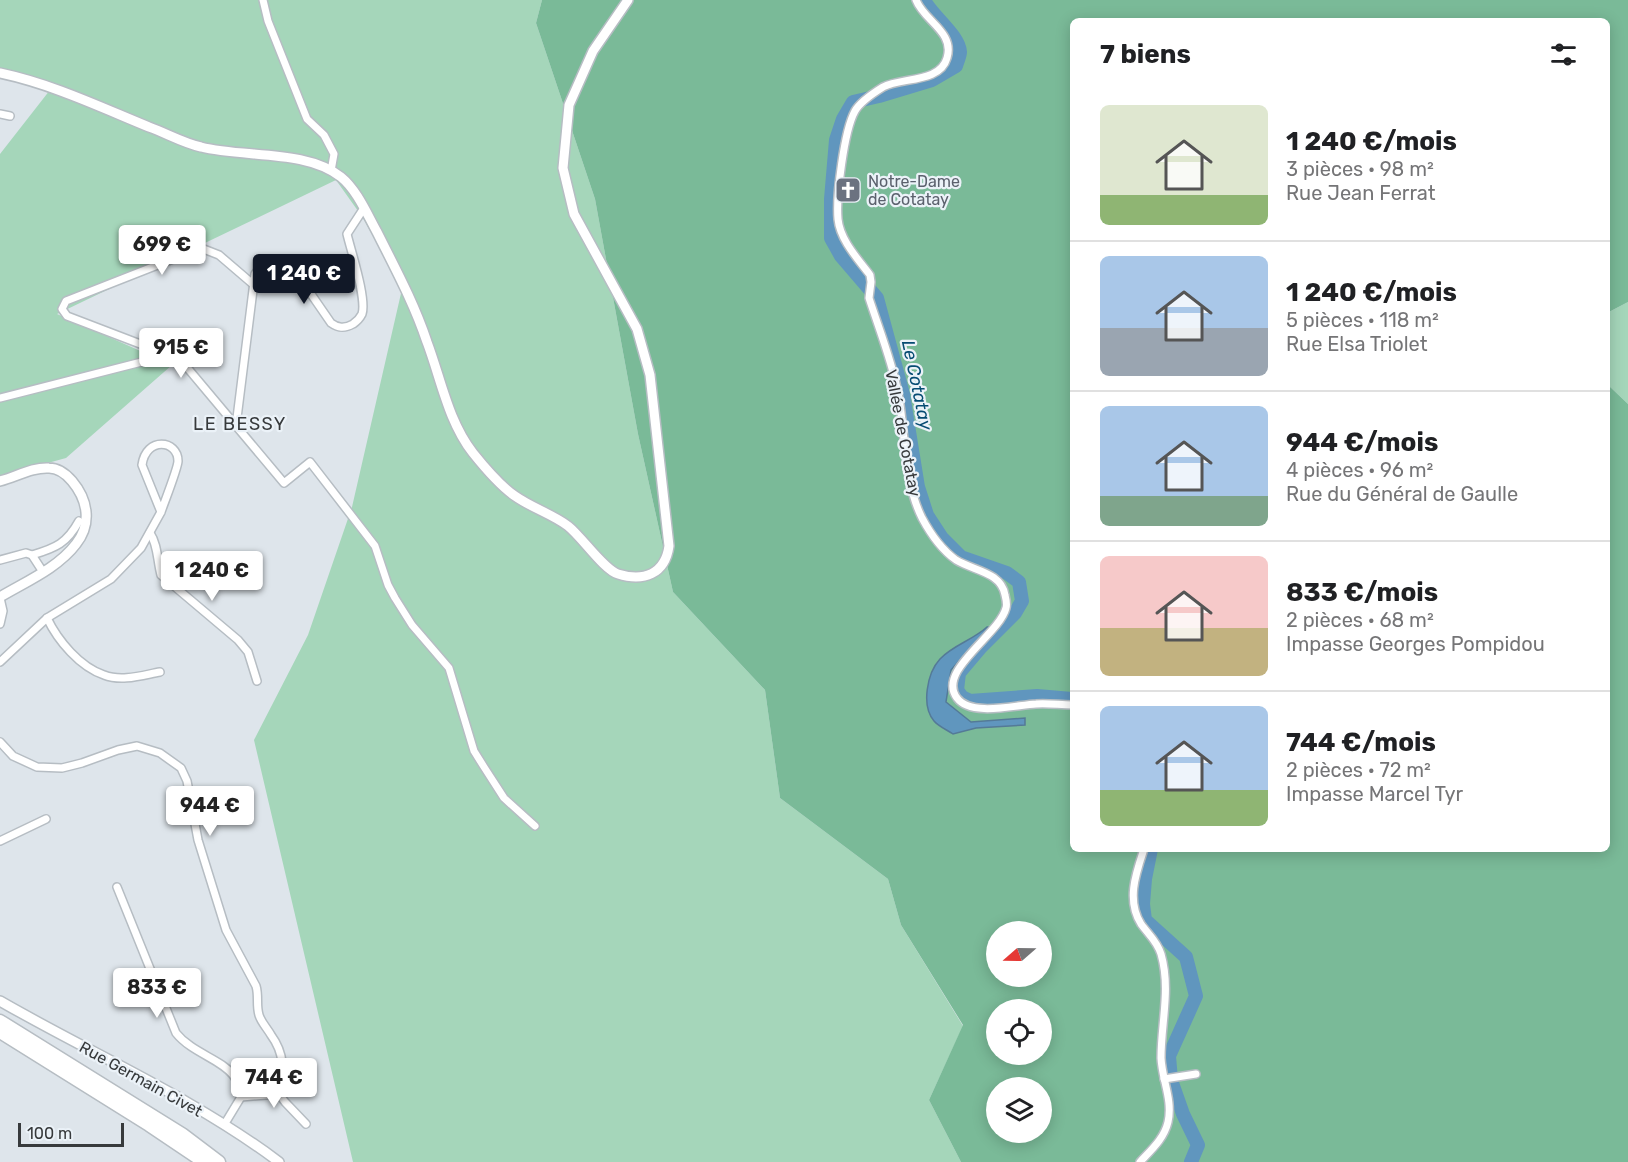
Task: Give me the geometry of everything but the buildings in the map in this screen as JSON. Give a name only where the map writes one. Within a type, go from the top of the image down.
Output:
[{"type":"highway","points":[[0,1021],[182,1134],[219,1162]]},
{"type":"highway","points":[[0,1032],[204,1162]]},
{"type":"street","points":[[263,0],[287,72],[307,119],[324,135],[334,153],[331,171]]},
{"type":"street","points":[[0,73],[34,80],[200,147],[303,161],[331,171],[343,179],[364,208],[407,290],[427,340],[456,427],[472,452],[515,496],[566,525],[613,573],[632,578],[654,572],[661,567],[669,546],[650,375],[637,329],[574,214],[563,168],[569,105],[593,51],[628,0]]},
{"type":"street","name":"Vallée de Cotatay","points":[[916,0],[920,9],[945,34],[949,47],[947,60],[932,75],[892,84],[874,93],[856,108],[847,130],[838,219],[843,236],[870,275],[869,298],[898,390],[910,482],[921,515],[951,556],[976,570],[999,579],[1003,586],[1006,608],[995,626],[956,671],[953,690],[956,697],[966,705],[980,709],[1037,704],[1070,705]]},
{"type":"street","points":[[0,114],[10,116]]},
{"type":"street","points":[[236,426],[255,274],[261,266],[273,260],[291,265],[331,323],[339,328],[350,327],[362,314],[363,301],[347,234],[364,208]]},
{"type":"street","points":[[254,285],[219,255],[201,248],[66,301],[62,309],[67,316],[169,354],[185,365],[284,483],[310,462],[375,546],[388,585],[395,598],[412,625],[449,668],[474,751],[504,798],[535,826]]},
{"type":"street","points":[[0,398],[169,354]]},
{"type":"street","points":[[0,662],[48,618],[111,579],[141,548],[161,512],[178,461],[175,451],[166,445],[156,444],[148,449],[143,457],[142,465],[161,512]]},
{"type":"street","points":[[0,481],[32,470],[52,468],[66,474],[80,490],[86,503],[86,521],[82,535],[65,557],[0,597],[3,611],[0,624]]},
{"type":"street","points":[[0,560],[61,544],[71,535],[80,521]]},
{"type":"street","points":[[150,533],[156,542],[156,560],[161,574],[238,640],[248,652],[257,681]]},
{"type":"street","points":[[29,554],[43,572]]},
{"type":"street","points":[[48,618],[54,632],[71,653],[104,676],[130,678],[160,672]]},
{"type":"street","points":[[0,742],[13,756],[38,767],[62,768],[137,746],[160,753],[181,768],[187,781],[198,840],[226,930],[256,987],[258,1013],[261,1021],[281,1051],[283,1070],[279,1094],[306,1124]]},
{"type":"street","points":[[0,842],[46,819]]},
{"type":"street","points":[[1140,1162],[1159,1142],[1169,1120],[1169,1104],[1161,1059],[1166,1007],[1164,968],[1161,952],[1155,939],[1139,922],[1133,895],[1135,874],[1143,852]]},
{"type":"street","points":[[117,887],[176,1033],[184,1044],[233,1075],[242,1097]]},
{"type":"street","name":"Rue Germain Civet","points":[[0,1001],[143,1077],[224,1125],[279,1162]]},
{"type":"street","points":[[1165,1079],[1196,1074]]},
{"type":"street","points":[[242,1097],[279,1094]]},
{"type":"street","points":[[224,1125],[242,1097]]},
{"type":"green space","points":[[0,0],[542,0],[536,23],[595,199],[638,434],[673,592],[765,690],[780,798],[888,879],[901,925],[963,1026],[929,1100],[961,1162],[353,1162],[254,740],[308,635],[352,507],[402,289],[363,218],[336,180],[57,314],[172,365],[66,458],[0,476],[0,154],[50,90],[0,78]]},
{"type":"green space","points":[[542,0],[1628,0],[1628,302],[1610,311],[1610,18],[1070,18],[1070,852],[1610,852],[1610,387],[1628,404],[1628,1162],[961,1162],[929,1100],[963,1025],[901,925],[888,879],[780,798],[765,690],[673,592],[638,434],[595,199],[536,23]]},
{"type":"green space","points":[[1628,302],[1628,404],[1610,387],[1610,311]]},
{"type":"water","points":[[989,627],[951,670],[946,702],[971,722],[1025,718],[1025,725],[976,728],[953,734],[936,723],[930,715],[927,698],[929,681],[935,665],[945,654]]},
{"type":"waterway","name":"Le Cotatay","points":[[924,0],[955,39],[960,54],[956,66],[932,80],[853,102],[843,119],[836,140],[831,199],[831,238],[841,256],[877,298],[903,394],[918,487],[927,515],[942,538],[961,557],[1007,573],[1019,582],[1022,601],[1015,613],[959,673],[957,690],[962,697],[970,701],[1037,696],[1070,699]]},
{"type":"waterway","name":"Le Cotatay","points":[[1150,852],[1143,904],[1145,920],[1186,957],[1196,996],[1169,1056],[1171,1080],[1183,1114],[1198,1145],[1191,1162]]},
{"type":"place","name":"Notre-Dame de Cotatay","points":[[848,190]]},
{"type":"district","name":"LE BESSY","points":[[240,424]]}]
